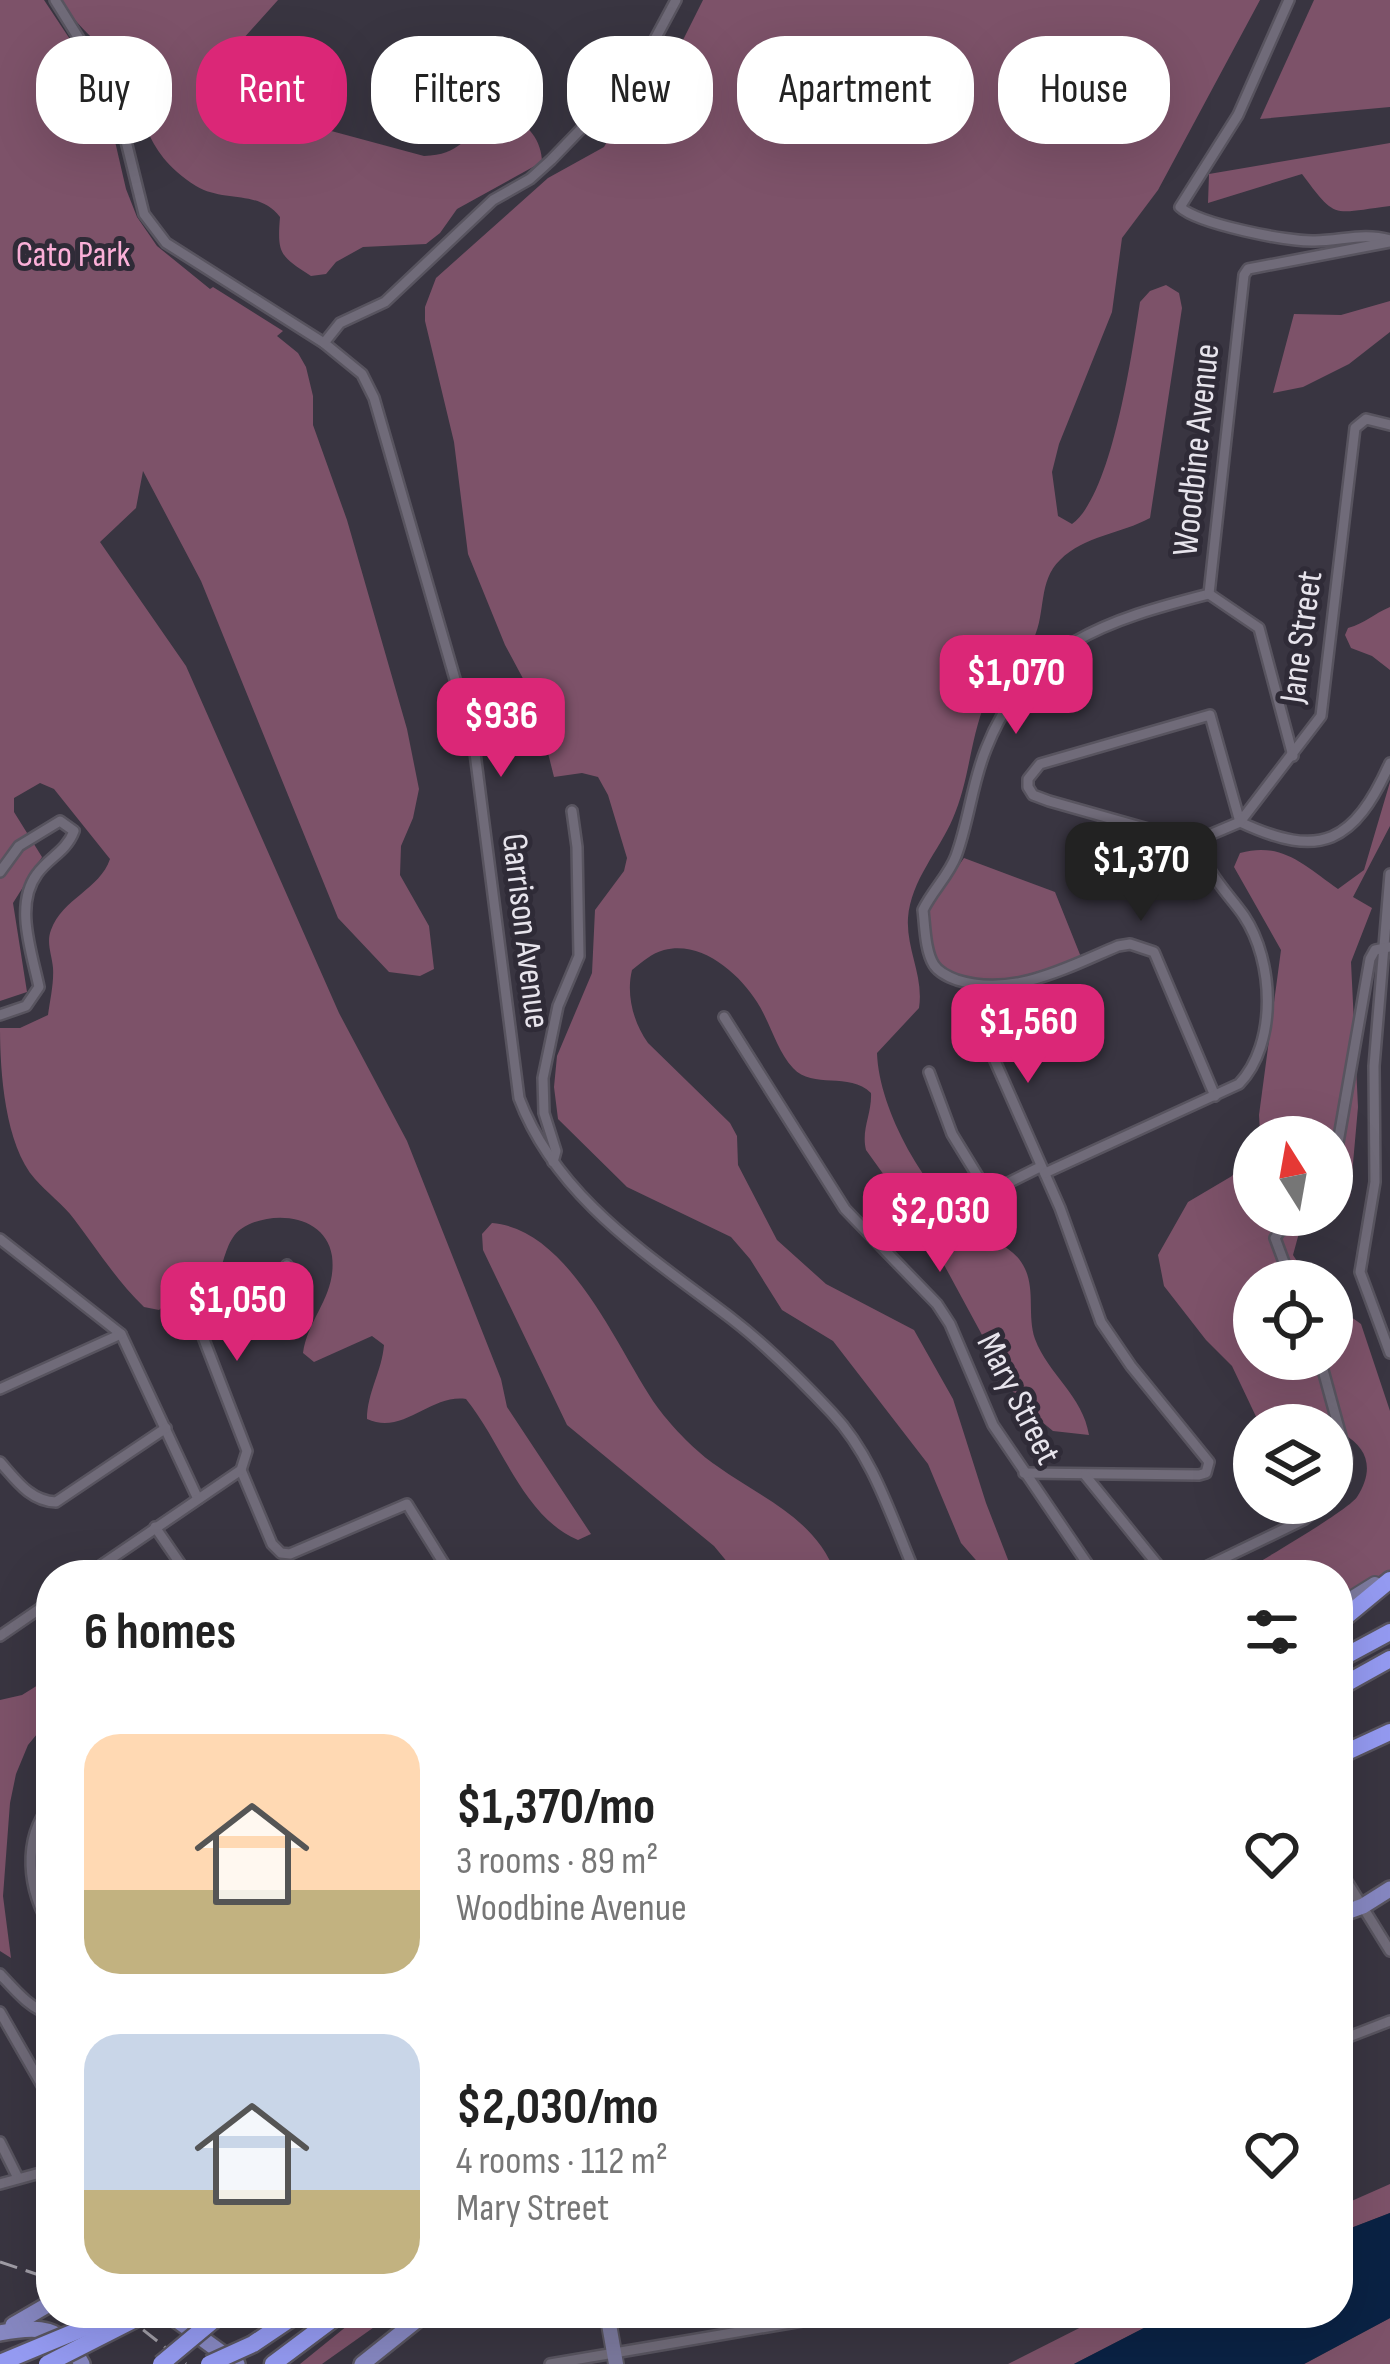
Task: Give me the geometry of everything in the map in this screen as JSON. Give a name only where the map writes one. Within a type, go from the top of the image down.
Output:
[{"type":"highway","points":[[1353,1609],[1390,1577]]},
{"type":"highway","points":[[1353,1652],[1390,1631]]},
{"type":"highway","points":[[1353,1680],[1390,1659]]},
{"type":"highway","points":[[1353,1751],[1390,1732]]},
{"type":"highway","points":[[0,2362],[83,2328]]},
{"type":"highway","points":[[47,2364],[118,2328]]},
{"type":"highway","points":[[161,2364],[204,2328]]},
{"type":"highway","points":[[209,2364],[277,2328]]},
{"type":"highway","points":[[273,2363],[320,2328]]},
{"type":"main road","points":[[1353,1910],[1390,1889]]},
{"type":"main road","points":[[0,2333],[36,2311]]},
{"type":"main road","points":[[0,2333],[36,2326]]},
{"type":"main road","points":[[47,2328],[64,2337],[82,2364]]},
{"type":"main road","points":[[188,2328],[238,2364]]},
{"type":"main road","points":[[362,2364],[407,2328]]},
{"type":"street","name":"Garrison Avenue","points":[[55,0],[106,82],[121,121],[144,214],[166,243],[324,343],[362,374],[374,398],[474,746],[519,1098],[529,1123],[553,1162],[593,1210],[663,1271],[735,1322],[855,1439],[909,1560]]},
{"type":"street","points":[[324,343],[340,323],[385,302],[493,200],[530,179],[551,160],[639,69],[676,0]]},
{"type":"street","points":[[1289,0],[1238,115],[1180,206],[1197,218],[1291,239],[1316,242],[1377,236],[1390,241]]},
{"type":"street","name":"Woodbine Avenue","points":[[1215,1096],[1154,952],[1130,944],[1118,946],[1028,982],[968,983],[944,975],[934,965],[923,910],[956,859],[986,750],[1005,707],[1046,658],[1096,630],[1209,594],[1248,269],[1390,241]]},
{"type":"street","name":"Jane Street","points":[[1201,844],[1207,836],[1240,822],[1314,729],[1325,696],[1355,428],[1366,419],[1390,425]]},
{"type":"street","points":[[1209,594],[1258,628],[1293,756]]},
{"type":"street","points":[[928,1072],[952,1134],[982,1183],[998,1188],[1240,1084],[1256,1061],[1266,992],[1256,937],[1207,865],[1201,844],[1033,795],[1028,779],[1040,764],[1210,715],[1240,822],[1275,838],[1296,841],[1341,834],[1368,805],[1390,763]]},
{"type":"street","points":[[553,1162],[556,1151],[544,1113],[543,1078],[559,1006],[579,956],[572,811]]},
{"type":"street","points":[[0,872],[19,846],[59,821],[74,831],[68,846],[36,874],[26,897],[39,987],[26,1006],[0,1015]]},
{"type":"street","points":[[1390,874],[1374,1066],[1375,1182],[1360,1273],[1390,1353]]},
{"type":"street","points":[[1344,1116],[1368,967],[1375,950],[1387,947]]},
{"type":"street","name":"Mary Street","points":[[724,1017],[844,1209],[937,1304],[993,1425],[1084,1560]]},
{"type":"street","points":[[976,1018],[1043,1170],[1101,1322],[1209,1462],[1206,1473],[1199,1475],[1024,1474]]},
{"type":"street","points":[[0,1239],[121,1334],[198,1499]]},
{"type":"street","points":[[108,1560],[241,1470],[247,1451],[203,1336],[272,1285],[287,1265]]},
{"type":"street","points":[[0,1389],[121,1334]]},
{"type":"street","points":[[0,1462],[28,1492],[43,1502],[56,1502],[166,1428]]},
{"type":"street","points":[[241,1470],[272,1544],[281,1553],[290,1554],[407,1504],[442,1560]]},
{"type":"street","points":[[1084,1475],[1154,1560]]},
{"type":"street","points":[[1220,1560],[1295,1524]]},
{"type":"street","points":[[155,1527],[178,1560]]},
{"type":"street","points":[[1353,1598],[1390,1577]]},
{"type":"street","points":[[0,1636],[36,1611]]},
{"type":"street","points":[[36,1836],[31,1875],[36,1898]]},
{"type":"street","points":[[1353,1890],[1390,1952]]},
{"type":"street","points":[[0,1974],[36,2008]]},
{"type":"street","points":[[0,2012],[36,2076]]},
{"type":"street","points":[[1353,2035],[1390,2021]]},
{"type":"street","points":[[0,2143],[18,2178]]},
{"type":"street","points":[[0,2184],[36,2174]]},
{"type":"street","points":[[610,2328],[615,2359]]},
{"type":"street","points":[[550,2364],[615,2359],[758,2328]]},
{"type":"green space","name":"Cato Park","points":[[0,0],[44,0],[68,36],[36,36],[36,144],[116,144],[137,217],[157,246],[210,289],[283,331],[277,336],[298,353],[306,367],[313,425],[347,520],[407,729],[419,789],[401,846],[400,875],[429,926],[434,969],[420,976],[389,972],[338,918],[201,581],[143,471],[136,508],[100,542],[186,666],[339,1013],[407,1141],[501,1379],[507,1407],[591,1534],[578,1540],[542,1514],[466,1399],[440,1402],[393,1422],[367,1419],[384,1345],[372,1336],[314,1362],[303,1353],[332,1270],[328,1242],[319,1231],[295,1219],[253,1223],[233,1237],[220,1271],[181,1290],[159,1310],[144,1307],[70,1214],[35,1179],[11,1128],[0,1028],[20,1028],[48,1015],[51,930],[110,859],[54,789],[40,783],[14,798],[14,812],[42,857],[13,903],[27,992],[0,1001]]},
{"type":"green space","points":[[61,0],[278,0],[246,36],[196,36],[196,144],[347,144],[347,135],[424,156],[459,144],[538,144],[542,162],[457,209],[426,244],[363,247],[336,262],[326,274],[311,276],[283,253],[280,217],[271,208],[196,186],[177,172],[155,144],[172,144],[172,36],[90,36]]},
{"type":"green space","points":[[703,0],[1260,0],[1158,190],[1122,238],[1112,312],[1052,472],[1058,516],[1072,524],[1086,508],[1109,454],[1140,302],[1150,291],[1166,285],[1179,293],[1182,308],[1150,518],[1081,545],[1060,560],[1048,577],[1034,638],[985,703],[958,804],[910,904],[908,929],[919,1008],[877,1053],[886,1100],[922,1173],[955,1213],[1009,1249],[1025,1268],[1035,1339],[1080,1408],[1089,1435],[1053,1431],[1019,1403],[930,1239],[866,1150],[871,1093],[852,1083],[811,1078],[793,1068],[749,991],[705,954],[678,948],[660,951],[632,970],[630,979],[632,1008],[648,1043],[730,1123],[737,1136],[738,1165],[777,1240],[826,1284],[914,1330],[953,1399],[1008,1560],[976,1560],[961,1543],[928,1464],[833,1341],[782,1310],[731,1237],[627,1187],[558,1119],[557,1056],[592,973],[595,910],[624,871],[627,858],[598,777],[582,773],[554,777],[535,701],[505,645],[468,554],[454,442],[425,307],[436,278],[548,178],[604,147],[713,144],[713,36],[685,36]]},
{"type":"green space","points":[[1314,0],[1390,0],[1390,107],[1260,119]]},
{"type":"green space","points":[[1390,143],[1390,206],[1337,210],[1322,200],[1302,174],[1208,203],[1209,174]]},
{"type":"green space","points":[[1390,301],[1390,332],[1349,364],[1303,387],[1273,393],[1294,314],[1341,315]]},
{"type":"green space","points":[[1390,607],[1390,670],[1351,648],[1345,635],[1348,628]]},
{"type":"green space","points":[[1390,782],[1390,826],[1353,897],[1372,908],[1351,962],[1358,1107],[1353,1163],[1353,1116],[1259,1116],[1281,950],[1234,867],[1240,853],[1268,850],[1304,864],[1338,889],[1364,870]]},
{"type":"green space","points":[[964,858],[1055,892],[1081,957],[1005,979],[964,980],[948,973],[935,954],[927,911]]},
{"type":"green space","points":[[1233,1174],[1233,1236],[1298,1236],[1293,1255],[1296,1260],[1233,1260],[1233,1368],[1164,1286],[1158,1255],[1188,1202]]},
{"type":"green space","points":[[492,1223],[520,1230],[546,1247],[590,1297],[671,1424],[709,1460],[801,1524],[829,1560],[726,1560],[567,1425],[483,1250],[482,1234]]},
{"type":"green space","points":[[1353,1318],[1361,1324],[1390,1411],[1390,1571],[1353,1590],[1353,1560],[1263,1560],[1321,1524],[1353,1524],[1353,1501],[1367,1469],[1353,1441],[1353,1404],[1250,1404],[1239,1380],[1353,1380]]},
{"type":"green space","points":[[36,1686],[36,1735],[16,1774],[10,1803],[3,1896],[11,1958],[0,1951],[0,1700]]},
{"type":"green space","points":[[1390,2184],[1390,2213],[1353,2227],[1353,2200]]},
{"type":"green space","points":[[1390,2318],[1390,2364],[1304,2364],[1308,2362]]},
{"type":"green space","points":[[344,2328],[373,2328],[322,2364],[300,2364]]},
{"type":"green space","points":[[1079,2328],[1144,2328],[1074,2364],[1008,2364]]},
{"type":"water","points":[[1390,2213],[1390,2318],[1304,2364],[1074,2364],[1144,2328],[1353,2328],[1353,2227]]},
{"type":"railway","points":[[0,2262],[36,2274]]},
{"type":"railway","points":[[141,2328],[186,2364]]}]
